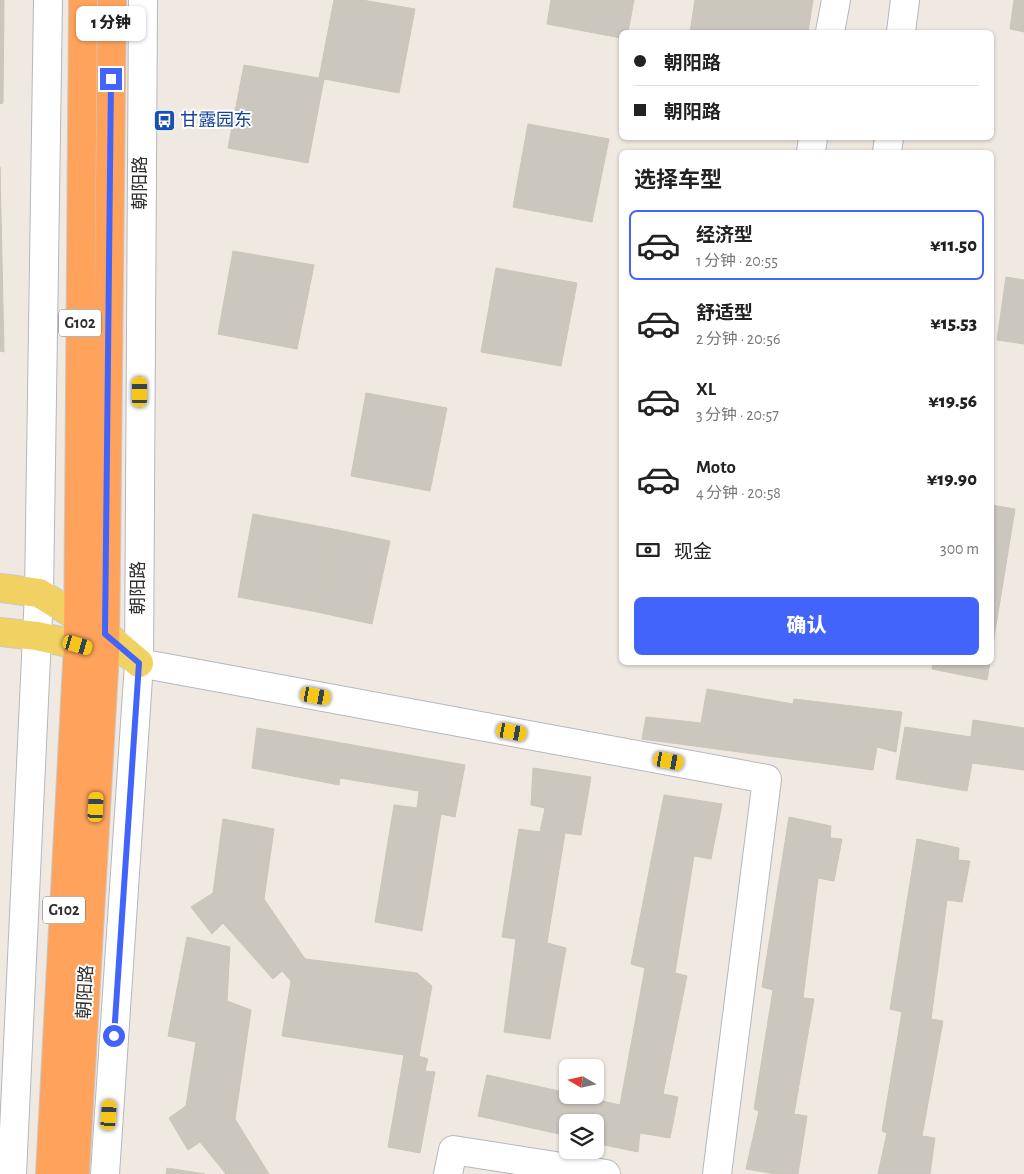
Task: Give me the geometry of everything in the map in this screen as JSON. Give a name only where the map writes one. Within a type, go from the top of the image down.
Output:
[{"type":"highway","name":"朝阳路","points":[[50,1174],[78,645],[83,0]]},
{"type":"highway","name":"朝阳路","points":[[76,1174],[105,643],[112,0]]},
{"type":"main road","points":[[0,588],[39,593],[78,617],[105,643],[139,663]]},
{"type":"main road","points":[[0,632],[37,636],[78,645],[105,643]]},
{"type":"street","points":[[12,1174],[39,593],[48,0]]},
{"type":"street","name":"朝阳路","points":[[105,1174],[139,663],[143,0]]},
{"type":"street","points":[[830,30],[836,0]]},
{"type":"street","points":[[901,30],[905,0]]},
{"type":"street","points":[[139,663],[767,779],[717,1174]]},
{"type":"street","points":[[448,1174],[453,1150],[606,1174]]},
{"type":"building","points":[[0,0],[4,0],[3,103],[0,104]]},
{"type":"building","points":[[334,0],[362,0],[415,9],[399,93],[319,78]]},
{"type":"building","points":[[551,0],[634,0],[628,30],[619,30],[619,38],[547,24]]},
{"type":"building","points":[[695,0],[813,0],[808,30],[690,30]]},
{"type":"building","points":[[1014,0],[1024,0],[1024,32],[1010,29]]},
{"type":"building","points":[[244,65],[324,79],[308,163],[228,148]]},
{"type":"building","points":[[528,124],[609,139],[592,222],[513,207]]},
{"type":"building","points":[[0,167],[4,352],[0,351]]},
{"type":"building","points":[[233,251],[314,265],[297,349],[218,334]]},
{"type":"building","points":[[496,268],[577,283],[561,366],[481,352]]},
{"type":"building","points":[[1006,277],[1024,280],[1024,344],[997,340]]},
{"type":"building","points":[[366,393],[447,408],[430,491],[351,476]]},
{"type":"building","points":[[994,506],[1015,509],[994,638]]},
{"type":"building","points":[[253,514],[333,529],[317,612],[238,597]]},
{"type":"building","points":[[333,529],[390,541],[372,624],[317,612]]},
{"type":"building","points":[[933,665],[990,665],[987,680],[932,669]]},
{"type":"building","points":[[707,689],[793,704],[794,699],[902,712],[896,752],[877,747],[873,770],[642,739],[646,717],[701,723]]},
{"type":"building","points":[[973,720],[1024,728],[1024,770],[972,763],[967,791],[896,779],[905,727],[971,737]]},
{"type":"building","points":[[257,728],[465,765],[455,817],[441,814],[422,931],[375,922],[394,805],[417,808],[419,791],[340,778],[339,785],[252,768]]},
{"type":"building","points":[[533,768],[591,777],[581,835],[565,833],[547,943],[566,948],[550,1039],[504,1032],[516,939],[502,937],[519,829],[540,832],[545,808],[531,805]]},
{"type":"building","points":[[664,795],[722,804],[711,859],[694,856],[675,973],[687,976],[663,1094],[678,1097],[670,1138],[640,1133],[638,1152],[604,1145],[604,1114],[559,1114],[559,1134],[478,1116],[487,1075],[559,1091],[559,1104],[604,1104],[604,1101],[620,1105],[645,968],[631,964]]},
{"type":"building","points":[[789,817],[831,826],[830,838],[842,839],[834,881],[818,878],[803,998],[814,999],[794,1114],[807,1116],[798,1174],[776,1174],[746,1169],[759,1111],[754,1109],[773,990],[762,987]]},
{"type":"building","points":[[223,819],[274,829],[264,899],[305,959],[417,973],[432,986],[419,1056],[428,1059],[425,1071],[435,1072],[420,1153],[388,1147],[404,1055],[282,1036],[291,981],[282,971],[273,979],[223,923],[212,934],[191,907],[213,893]]},
{"type":"building","points":[[917,839],[959,848],[958,860],[970,861],[962,902],[947,900],[931,1019],[943,1021],[922,1136],[935,1138],[930,1174],[878,1174],[887,1133],[882,1131],[902,1012],[890,1009]]},
{"type":"building","points":[[187,937],[230,947],[227,1001],[251,1010],[235,1119],[269,1174],[226,1174],[200,1142],[188,1150],[169,1118],[186,1106],[196,1042],[168,1036]]},
{"type":"building","points":[[167,1168],[205,1174],[166,1174]]},
{"type":"place","name":"甘露园东","points":[[164,121]]},
{"type":"route","points":[[111,79],[105,634],[139,663],[114,1036]]}]
